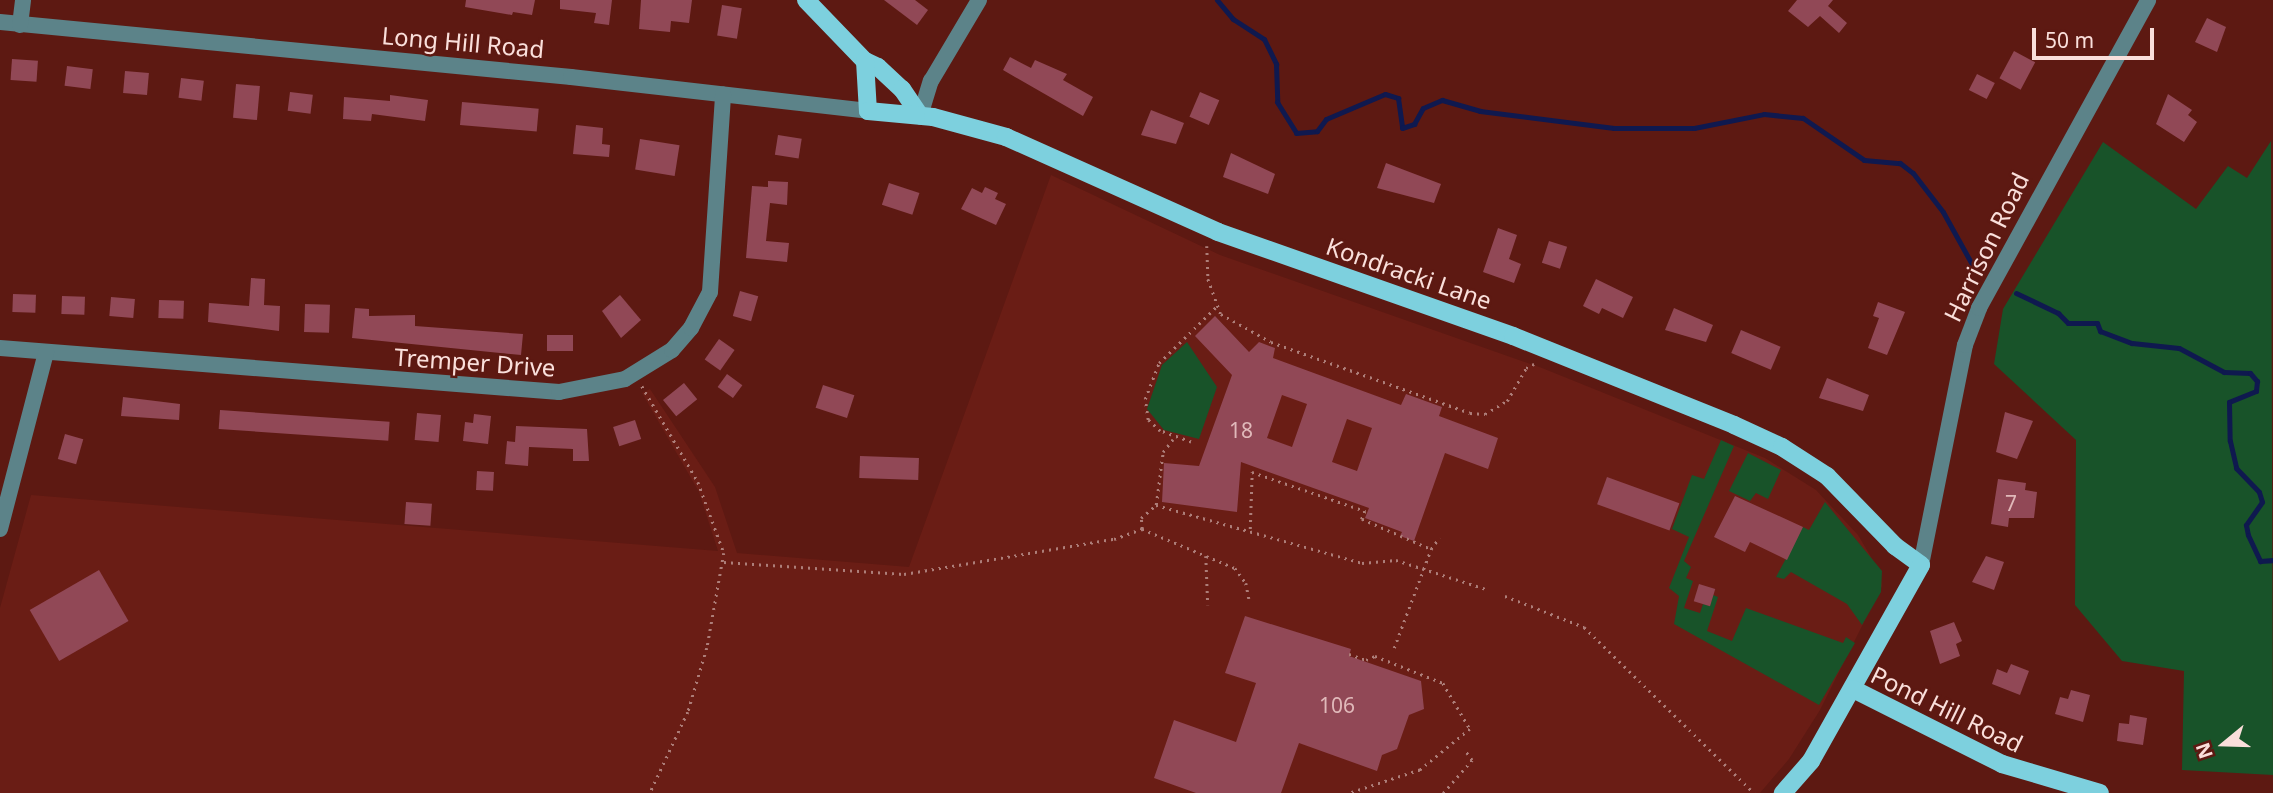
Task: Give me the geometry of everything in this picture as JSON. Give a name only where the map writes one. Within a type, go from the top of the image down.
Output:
[{"type":"main road","points":[[806,0],[865,61],[902,89],[920,116]]},
{"type":"main road","points":[[865,61],[868,111]]},
{"type":"main road","name":"Long Hill Road","points":[[868,111],[920,116]]},
{"type":"main road","name":"Kondracki Lane","points":[[920,116],[1006,137],[1226,235],[1513,336],[1762,437],[1827,476],[1895,546],[1921,565]]},
{"type":"main road","name":"Harrison Road","points":[[1853,689],[1921,565]]},
{"type":"main road","name":"Pond Hill Road","points":[[1783,793],[1811,761],[1853,689],[2001,764],[2099,793]]},
{"type":"street","points":[[20,25],[23,0]]},
{"type":"street","points":[[920,116],[931,81],[979,0]]},
{"type":"street","name":"Harrison Road","points":[[1921,565],[1965,345],[1979,308],[2148,0]]},
{"type":"street","name":"Long Hill Road","points":[[0,22],[723,94],[868,111]]},
{"type":"street","name":"Tremper Drive","points":[[0,348],[559,392],[635,374],[672,350],[691,328],[710,292],[723,94]]},
{"type":"street","points":[[0,529],[46,352]]},
{"type":"path","points":[[1207,246],[1208,279],[1217,306],[1230,323],[1271,342],[1470,413],[1485,414],[1507,401],[1526,368],[1537,362]]},
{"type":"path","points":[[1191,442],[1174,438],[1148,421],[1145,399],[1160,363],[1217,306]]},
{"type":"path","points":[[635,374],[698,482],[724,562],[707,648],[672,749],[653,780],[650,793]]},
{"type":"path","points":[[1142,529],[1141,518],[1156,505],[1163,452],[1174,438]]},
{"type":"path","points":[[1250,529],[1252,472],[1365,511],[1362,519],[1431,549]]},
{"type":"path","points":[[1156,505],[1250,529],[1362,563],[1396,560],[1486,589]]},
{"type":"path","points":[[724,562],[904,574],[1114,539],[1142,529],[1206,556],[1242,575],[1249,599]]},
{"type":"path","points":[[1394,648],[1431,549],[1439,538]]},
{"type":"path","points":[[1206,556],[1208,605]]},
{"type":"path","points":[[1505,596],[1584,627],[1754,793]]},
{"type":"path","points":[[1349,654],[1366,660],[1375,656],[1443,683],[1470,729],[1420,770],[1350,793]]},
{"type":"path","points":[[1443,793],[1472,760],[1465,751]]},
{"type":"shaded area","points":[[1051,175],[1220,255],[1542,368],[1765,458],[1816,490],[1858,535],[1880,572],[1882,586],[1820,710],[1789,759],[1760,793],[0,793],[0,608],[31,495],[718,551],[699,492],[642,393],[650,389],[715,487],[737,553],[909,567]]},
{"type":"green space","points":[[2271,141],[2273,775],[2182,770],[2184,671],[2122,661],[2075,605],[2076,440],[1994,364],[2003,309],[2103,142],[2196,209],[2228,166],[2247,178]]},
{"type":"green space","points":[[1187,342],[1217,387],[1199,439],[1164,430],[1147,409],[1162,365]]},
{"type":"green space","points":[[1721,440],[1734,446],[1684,561],[1691,567],[1686,578],[1693,581],[1684,608],[1700,613],[1703,604],[1710,606],[1713,595],[1718,597],[1707,631],[1732,641],[1746,608],[1843,643],[1846,637],[1855,643],[1819,705],[1674,624],[1679,596],[1669,588],[1689,537],[1672,529],[1692,475],[1704,479]]},
{"type":"green space","points":[[1748,453],[1781,470],[1768,499],[1756,493],[1750,501],[1729,491]]},
{"type":"green space","points":[[1825,502],[1882,571],[1881,592],[1862,625],[1847,604],[1791,572],[1784,579],[1776,577],[1803,527],[1809,530]]},
{"type":"building","points":[[466,0],[535,0],[532,15],[513,12],[512,15],[465,7]]},
{"type":"building","points":[[560,0],[612,0],[609,25],[594,23],[596,13],[560,9]]},
{"type":"building","points":[[641,0],[692,0],[689,23],[671,21],[670,32],[639,29]]},
{"type":"building","points":[[884,0],[915,0],[928,10],[917,25]]},
{"type":"building","points":[[1797,0],[1833,0],[1828,6],[1847,23],[1839,33],[1820,16],[1808,27],[1788,11]]},
{"type":"building","points":[[722,5],[742,8],[737,39],[717,36]]},
{"type":"building","points":[[2207,18],[2226,27],[2217,52],[2195,42]]},
{"type":"building","points":[[2014,51],[2035,62],[2021,90],[1999,78]]},
{"type":"building","points":[[1010,57],[1031,68],[1035,60],[1067,74],[1063,80],[1093,97],[1083,116],[1003,70]]},
{"type":"building","points":[[12,59],[38,61],[36,82],[11,80]]},
{"type":"building","points":[[67,66],[93,69],[90,89],[65,86]]},
{"type":"building","points":[[125,71],[149,73],[147,95],[123,93]]},
{"type":"building","points":[[1977,74],[1995,83],[1987,99],[1969,90]]},
{"type":"building","points":[[181,78],[204,81],[201,101],[179,98]]},
{"type":"building","points":[[236,84],[260,86],[257,120],[233,118]]},
{"type":"building","points":[[290,92],[313,95],[311,114],[288,111]]},
{"type":"building","points":[[1200,92],[1219,100],[1209,125],[1189,117]]},
{"type":"building","points":[[2168,94],[2192,110],[2188,115],[2197,122],[2184,142],[2156,124]]},
{"type":"building","points":[[390,95],[428,100],[425,121],[372,114],[371,121],[343,119],[344,97],[390,101]]},
{"type":"building","points":[[462,102],[539,109],[537,132],[460,125]]},
{"type":"building","points":[[1151,110],[1184,123],[1176,144],[1141,135]]},
{"type":"building","points":[[576,125],[603,128],[602,144],[610,145],[609,157],[573,154]]},
{"type":"building","points":[[778,135],[802,139],[799,159],[775,155]]},
{"type":"building","points":[[640,139],[680,145],[675,176],[635,170]]},
{"type":"building","points":[[1231,153],[1275,174],[1268,194],[1223,177]]},
{"type":"building","points":[[1386,163],[1441,184],[1434,203],[1377,188]]},
{"type":"building","points":[[768,181],[788,182],[787,205],[770,203],[766,241],[789,243],[787,262],[746,258],[752,186],[768,187]]},
{"type":"building","points":[[889,183],[919,193],[912,215],[882,205]]},
{"type":"building","points":[[985,187],[998,193],[995,199],[1006,204],[996,225],[961,209],[972,188],[982,193]]},
{"type":"building","points":[[1498,228],[1517,235],[1509,259],[1521,264],[1514,283],[1483,272]]},
{"type":"building","points":[[1549,241],[1567,247],[1560,269],[1542,263]]},
{"type":"building","points":[[251,278],[265,279],[264,305],[280,306],[279,331],[208,322],[209,303],[249,306]]},
{"type":"building","points":[[1596,279],[1633,297],[1623,318],[1602,308],[1599,314],[1583,306]]},
{"type":"building","points":[[740,291],[758,296],[751,321],[733,316]]},
{"type":"building","points":[[13,294],[36,295],[35,313],[12,312]]},
{"type":"building","points":[[620,295],[641,320],[621,338],[602,311]]},
{"type":"building","points":[[62,296],[85,297],[84,315],[61,314]]},
{"type":"building","points":[[111,297],[135,299],[133,318],[109,316]]},
{"type":"building","points":[[159,300],[184,301],[183,319],[158,318]]},
{"type":"building","points":[[1878,302],[1905,312],[1887,355],[1868,348],[1879,318],[1873,316]]},
{"type":"building","points":[[305,304],[330,305],[329,333],[304,332]]},
{"type":"building","points":[[355,308],[369,309],[369,316],[415,315],[415,326],[523,334],[521,355],[352,338]]},
{"type":"building","points":[[1674,308],[1713,325],[1706,342],[1665,330]]},
{"type":"building","points":[[1215,316],[1249,352],[1259,342],[1275,348],[1273,358],[1401,405],[1406,394],[1442,407],[1439,416],[1498,438],[1488,469],[1445,453],[1414,541],[1400,536],[1402,532],[1365,518],[1369,508],[1241,462],[1237,512],[1162,502],[1164,463],[1199,466],[1232,375],[1195,336]],"holes":[[[1282,395],[1307,404],[1292,447],[1267,438]],[[1347,419],[1372,428],[1357,471],[1332,462]]]},
{"type":"building","points":[[1741,330],[1781,347],[1771,370],[1731,353]]},
{"type":"building","points":[[547,335],[573,335],[573,351],[547,351]]},
{"type":"building","points":[[719,339],[735,350],[720,370],[705,359]]},
{"type":"building","points":[[727,374],[742,385],[733,398],[718,387]]},
{"type":"building","points":[[1827,378],[1869,395],[1863,411],[1819,398]]},
{"type":"building","points":[[684,383],[697,399],[676,416],[663,400]]},
{"type":"building","points":[[823,385],[854,395],[847,418],[816,408]]},
{"type":"building","points":[[123,397],[180,404],[179,420],[121,416]]},
{"type":"building","points":[[220,410],[390,422],[388,441],[219,429]]},
{"type":"building","points":[[2005,412],[2033,421],[2017,459],[1996,452]]},
{"type":"building","points":[[417,413],[441,415],[439,442],[415,440]]},
{"type":"building","points":[[474,414],[491,416],[488,444],[463,441],[465,422],[473,423]]},
{"type":"building","points":[[635,420],[641,439],[619,446],[613,427]]},
{"type":"building","points":[[516,426],[587,429],[589,461],[573,461],[573,449],[529,447],[528,466],[505,464],[507,441],[515,442]]},
{"type":"building","points":[[65,434],[83,439],[76,464],[58,459]]},
{"type":"building","points":[[860,456],[919,458],[918,480],[859,478]]},
{"type":"building","points":[[477,471],[494,472],[493,491],[476,490]]},
{"type":"building","points":[[1607,477],[1679,503],[1669,531],[1597,504]]},
{"type":"building","points":[[1998,479],[2026,483],[2025,490],[2037,492],[2034,518],[2009,518],[2008,527],[1991,524]]},
{"type":"building","points":[[1735,496],[1803,527],[1787,560],[1750,542],[1745,552],[1714,537]]},
{"type":"building","points":[[406,502],[432,504],[430,526],[404,524]]},
{"type":"building","points":[[1986,556],[2004,562],[1994,590],[1972,582]]},
{"type":"building","points":[[99,570],[128,621],[59,661],[30,610]]},
{"type":"building","points":[[1699,584],[1715,589],[1710,606],[1694,601]]},
{"type":"building","points":[[1245,616],[1351,649],[1349,656],[1421,681],[1424,709],[1409,715],[1397,749],[1382,755],[1377,771],[1299,743],[1281,793],[1196,793],[1154,778],[1174,720],[1236,742],[1256,683],[1225,673]]},
{"type":"building","points":[[1954,622],[1962,641],[1956,644],[1960,656],[1940,664],[1930,631]]},
{"type":"building","points":[[2011,664],[2029,671],[2020,695],[1992,684],[1997,669],[2007,673]]},
{"type":"building","points":[[2071,690],[2090,695],[2083,722],[2055,714],[2060,697],[2068,699]]},
{"type":"building","points":[[2130,715],[2147,718],[2143,745],[2117,741],[2119,723],[2129,724]]},
{"type":"waterway","points":[[1217,0],[1233,19],[1264,39],[1276,64],[1277,102],[1296,133],[1317,131],[1326,119],[1385,94],[1398,98],[1402,128],[1414,124],[1423,108],[1442,100],[1480,111],[1614,128],[1694,128],[1764,114],[1803,118],[1864,160],[1900,163],[1913,173],[1943,212],[1974,268]]},
{"type":"waterway","points":[[2016,293],[2058,313],[2068,323],[2097,323],[2100,331],[2132,343],[2179,348],[2224,372],[2250,373],[2257,381],[2256,391],[2229,402],[2230,441],[2236,468],[2259,492],[2262,502],[2246,525],[2248,535],[2260,561],[2273,560]]}]
